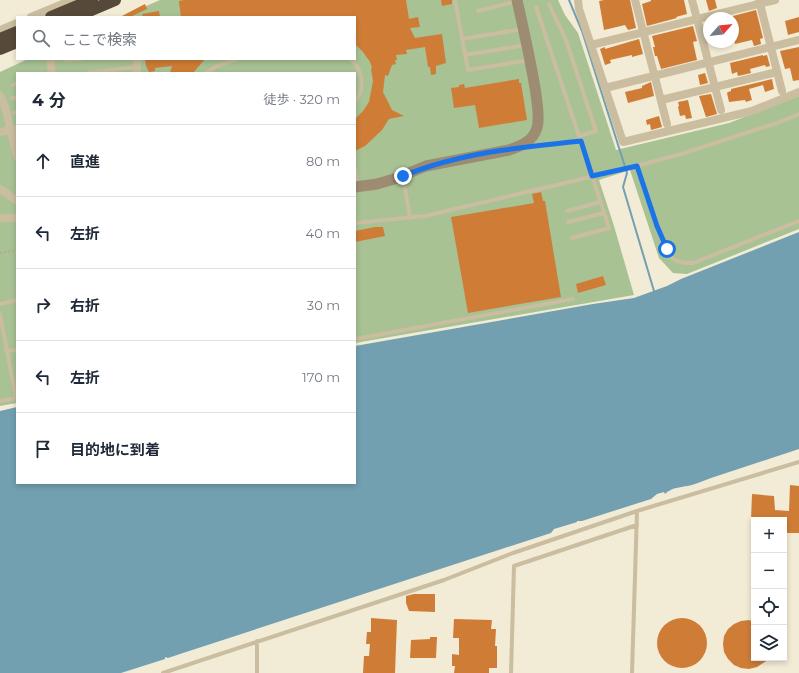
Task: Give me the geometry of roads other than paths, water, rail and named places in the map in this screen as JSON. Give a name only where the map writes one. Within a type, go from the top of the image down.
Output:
[{"type":"highway","points":[[53,16],[92,0]]},
{"type":"highway","points":[[77,16],[116,0]]},
{"type":"highway","points":[[0,39],[16,32]]},
{"type":"highway","points":[[0,49],[16,42]]},
{"type":"street","points":[[33,16],[72,0]]},
{"type":"street","points":[[87,16],[116,0]]},
{"type":"street","points":[[580,0],[579,9],[623,142],[752,111],[799,92]]},
{"type":"street","points":[[635,0],[667,124]]},
{"type":"street","points":[[692,0],[721,110]]},
{"type":"street","points":[[591,45],[759,2],[775,0]]},
{"type":"street","points":[[357,187],[377,184],[403,176],[426,166],[513,148],[529,141],[538,127],[538,108],[530,60],[517,1]]},
{"type":"street","points":[[759,2],[782,91]]},
{"type":"street","points":[[0,30],[16,23]]},
{"type":"street","points":[[605,88],[799,40]]},
{"type":"street","points":[[50,60],[52,72]]},
{"type":"street","points":[[661,100],[777,72]]},
{"type":"street","points":[[0,97],[14,129],[16,145]]},
{"type":"street","points":[[0,132],[14,129]]},
{"type":"street","points":[[0,189],[16,200]]},
{"type":"street","points":[[0,218],[16,218]]},
{"type":"lane","points":[[455,0],[468,70],[530,60]]},
{"type":"lane","points":[[478,10],[517,1]]},
{"type":"lane","points":[[513,148],[580,138],[596,131],[566,40],[549,4]]},
{"type":"lane","points":[[536,7],[594,176],[600,202],[609,228],[572,238]]},
{"type":"lane","points":[[462,39],[523,28]]},
{"type":"lane","points":[[465,55],[527,45]]},
{"type":"lane","points":[[208,72],[218,66],[234,60]]},
{"type":"lane","points":[[352,60],[359,71],[362,81],[359,97],[356,100]]},
{"type":"lane","points":[[95,72],[137,66]]},
{"type":"lane","points":[[356,223],[425,216],[630,168],[681,154],[780,122],[799,114]]},
{"type":"lane","points":[[637,166],[657,226],[671,258],[682,263],[693,263],[799,221]]},
{"type":"lane","points":[[403,176],[410,218]]},
{"type":"lane","points":[[567,211],[600,202]]},
{"type":"lane","points":[[568,222],[604,212]]},
{"type":"lane","points":[[356,339],[573,299]]},
{"type":"lane","points":[[0,304],[16,300]]},
{"type":"lane","points":[[0,314],[6,351],[16,394]]},
{"type":"lane","points":[[6,351],[16,350]]},
{"type":"lane","points":[[0,401],[16,398]]},
{"type":"lane","points":[[163,673],[444,580],[513,553],[637,511],[799,462]]},
{"type":"lane","points":[[632,673],[637,511]]},
{"type":"lane","points":[[511,673],[514,566],[637,525]]},
{"type":"lane","points":[[257,641],[257,673]]},
{"type":"water","points":[[799,232],[799,449],[695,484],[674,489],[665,494],[664,492],[657,494],[651,499],[582,521],[577,521],[554,529],[551,533],[168,658],[165,657],[165,659],[121,673],[0,673],[0,411],[16,407],[16,484],[356,484],[356,346],[634,298],[667,286]]},
{"type":"waterway","points":[[569,0],[582,31],[627,173],[623,187],[654,291]]}]
